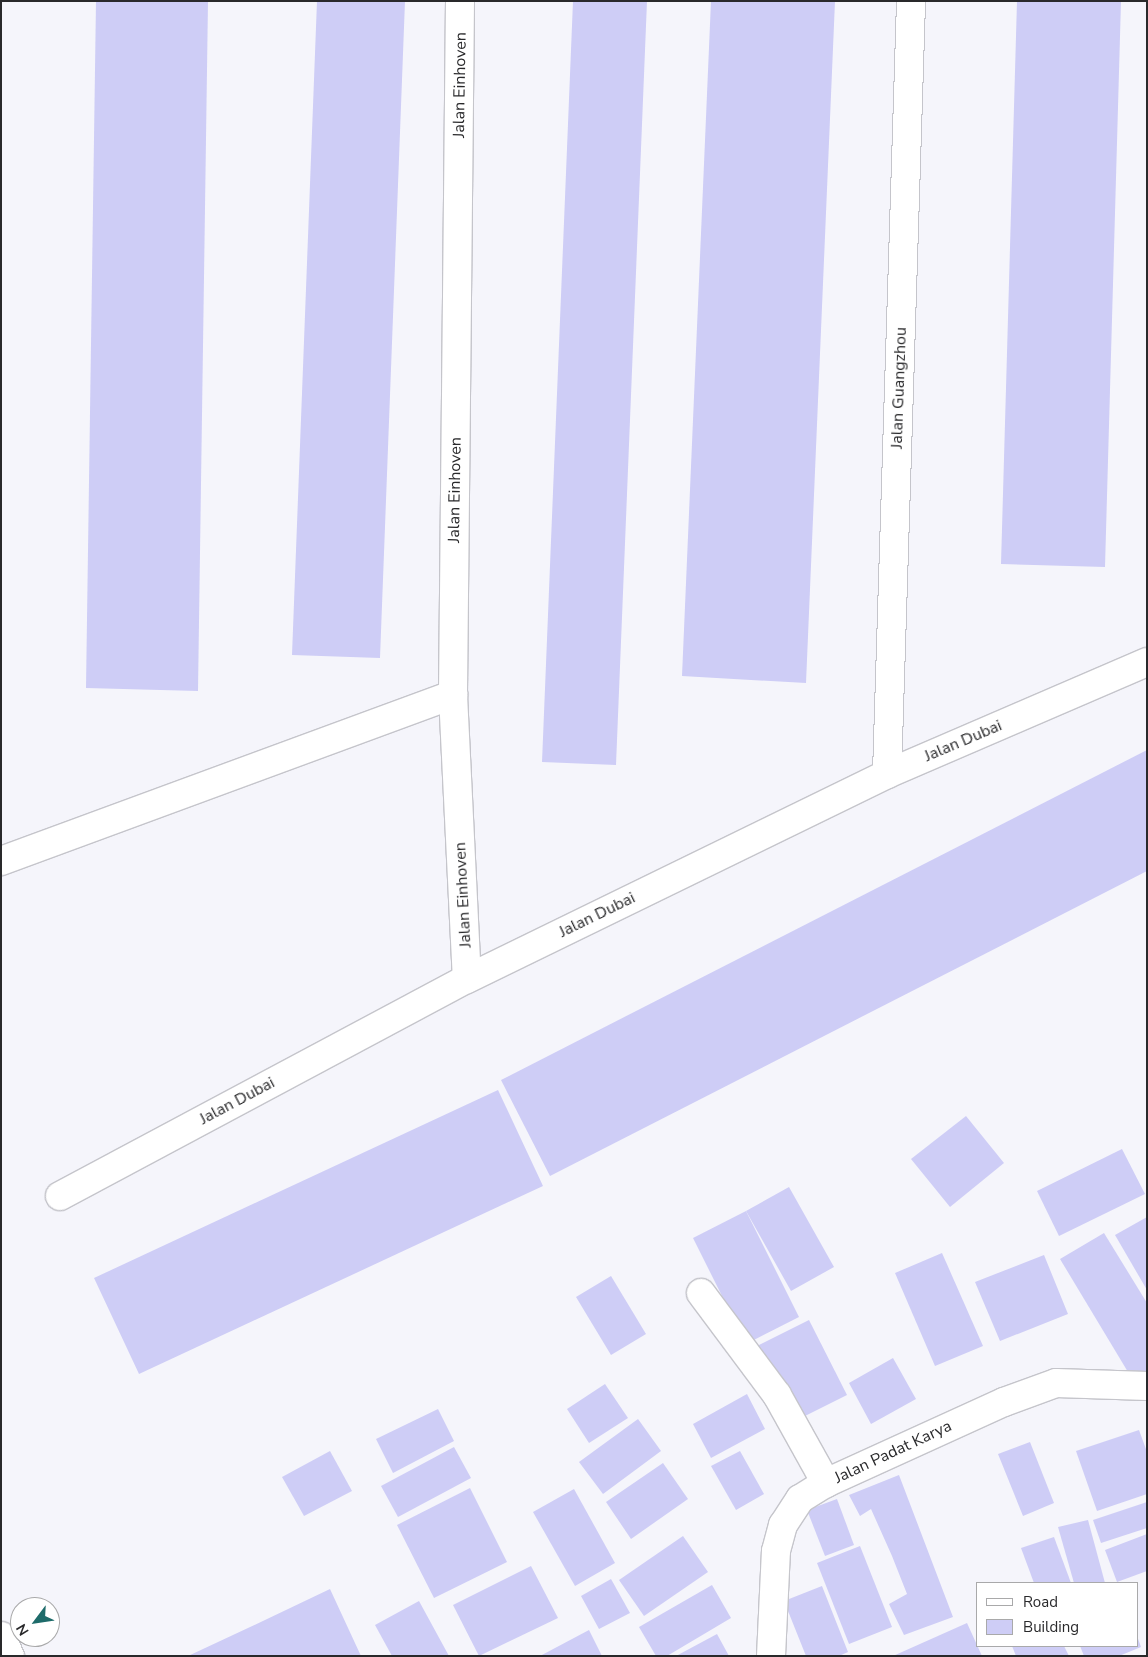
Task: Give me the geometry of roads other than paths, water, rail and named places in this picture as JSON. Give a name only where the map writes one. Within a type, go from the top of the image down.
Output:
[{"type":"street","name":"Jalan Einhoven","points":[[460,1],[453,695],[467,979]]},
{"type":"street","name":"Jalan Guangzhou","points":[[887,774],[911,1]]},
{"type":"street","name":"Jalan Dubai","points":[[60,1196],[467,979],[887,774],[1147,662]]},
{"type":"street","points":[[1,861],[453,695]]},
{"type":"street","points":[[701,1293],[777,1395],[826,1483]]},
{"type":"street","name":"Jalan Padat Karya","points":[[771,1656],[776,1551],[783,1525],[800,1499],[826,1483],[1004,1402],[1056,1383],[1145,1391]]},
{"type":"street","points":[[1,1636],[10,1656]]}]
